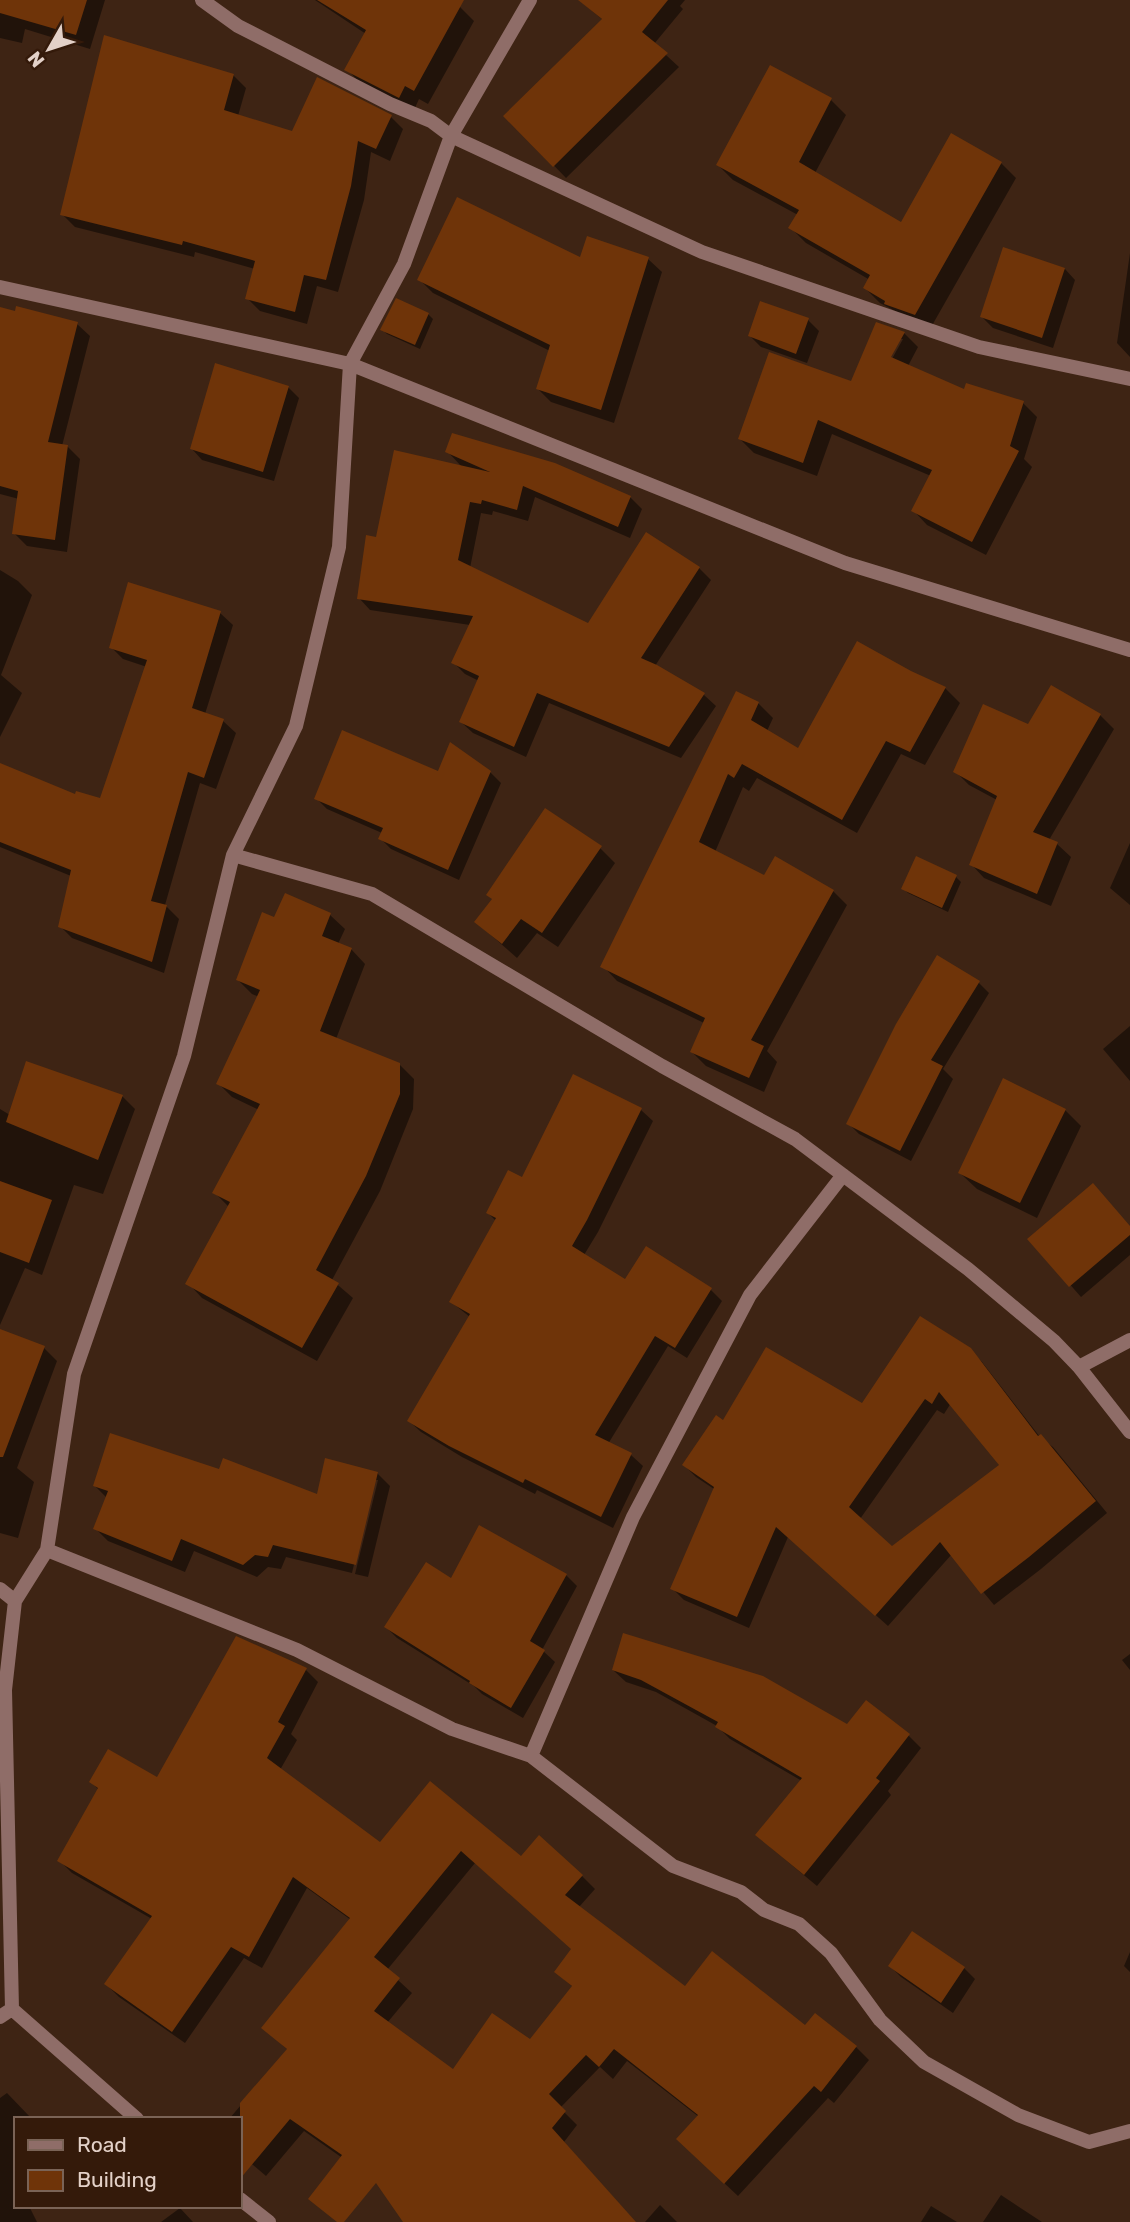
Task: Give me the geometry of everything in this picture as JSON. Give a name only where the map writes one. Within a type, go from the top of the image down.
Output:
[{"type":"street","points":[[202,0],[238,26],[390,104],[431,121],[451,136],[702,252],[979,347],[1130,379]]},
{"type":"street","points":[[135,2117],[6,2013],[5,1690],[15,1601],[47,1550],[74,1374],[184,1056],[233,855],[296,726],[339,547],[350,364],[404,264],[451,136],[530,0]]},
{"type":"street","points":[[0,287],[350,364],[845,563],[1130,650]]},
{"type":"street","points":[[233,855],[372,894],[662,1066],[795,1139],[968,1269],[1054,1341],[1079,1367],[1130,1432]]},
{"type":"street","points":[[531,1756],[633,1517],[750,1295],[843,1175]]},
{"type":"street","points":[[1079,1367],[1130,1340]]},
{"type":"street","points":[[47,1550],[297,1650],[452,1729],[531,1756],[673,1866],[741,1892],[764,1910],[799,1924],[831,1953],[880,2020],[924,2062],[1018,2115],[1089,2142],[1130,2131]]},
{"type":"street","points":[[0,1589],[15,1601]]},
{"type":"street","points":[[242,2201],[269,2222]]},
{"type":"building","points":[[0,0],[87,0],[76,35],[0,13]]},
{"type":"building","points":[[317,0],[464,0],[414,91],[405,86],[399,98],[344,70],[366,30]]},
{"type":"building","points":[[578,0],[668,0],[642,32],[668,53],[553,167],[503,116],[602,19]]},
{"type":"building","points":[[104,35],[234,74],[224,110],[292,131],[317,77],[392,115],[376,149],[358,141],[351,186],[326,280],[304,275],[295,312],[245,299],[255,261],[183,241],[182,245],[60,215]]},
{"type":"building","points":[[770,65],[832,98],[799,162],[901,222],[951,133],[1002,162],[915,315],[884,304],[885,301],[863,288],[870,275],[788,228],[799,210],[716,165]]},
{"type":"building","points":[[457,197],[580,257],[587,236],[649,257],[601,410],[536,389],[550,345],[417,280]]},
{"type":"building","points":[[1003,247],[1065,268],[1042,338],[980,317]]},
{"type":"building","points":[[396,298],[429,313],[415,345],[380,330]]},
{"type":"building","points":[[760,301],[809,318],[796,354],[748,336]]},
{"type":"building","points":[[16,306],[78,322],[48,442],[68,445],[55,540],[12,534],[18,491],[0,486],[0,307],[15,311]]},
{"type":"building","points":[[876,322],[905,332],[891,357],[964,389],[966,383],[1024,401],[1010,446],[1019,451],[972,542],[911,511],[932,470],[818,420],[803,463],[738,439],[769,352],[851,381]]},
{"type":"building","points":[[215,363],[289,386],[263,472],[190,449]]},
{"type":"building","points":[[452,433],[555,463],[631,496],[618,527],[523,486],[517,510],[482,500],[481,504],[470,502],[458,560],[588,623],[646,532],[700,567],[641,658],[705,693],[669,747],[537,693],[514,747],[459,722],[479,676],[451,663],[473,616],[357,599],[366,535],[376,537],[394,450],[490,472],[445,452]]},
{"type":"building","points":[[128,582],[221,611],[192,708],[224,719],[204,778],[188,772],[151,901],[167,905],[152,962],[58,927],[71,870],[0,842],[0,763],[75,794],[76,791],[100,798],[147,660],[109,648]]},
{"type":"building","points":[[857,641],[946,687],[910,752],[886,741],[842,820],[742,764],[734,778],[728,774],[699,842],[764,875],[775,856],[834,890],[751,1040],[764,1046],[749,1078],[690,1052],[705,1018],[600,967],[736,691],[759,702],[751,720],[798,748]]},
{"type":"building","points":[[1051,685],[1101,714],[1033,832],[1058,842],[1037,894],[969,865],[997,796],[953,772],[983,704],[1028,724]]},
{"type":"building","points":[[342,730],[438,771],[450,742],[491,771],[448,870],[378,839],[383,828],[314,799]]},
{"type":"building","points":[[545,808],[602,846],[542,933],[521,919],[502,944],[474,922],[492,899],[486,895]]},
{"type":"building","points":[[916,856],[957,875],[942,908],[901,889]]},
{"type":"building","points":[[285,893],[331,913],[322,936],[352,948],[320,1031],[400,1063],[400,1094],[366,1176],[316,1270],[339,1283],[302,1348],[185,1284],[230,1202],[212,1193],[260,1104],[216,1084],[260,990],[236,980],[262,912],[274,917]]},
{"type":"building","points":[[937,955],[980,981],[931,1060],[943,1066],[900,1151],[846,1124],[896,1024]]},
{"type":"building","points":[[26,1061],[123,1095],[98,1160],[6,1122]]},
{"type":"building","points":[[573,1074],[642,1108],[572,1246],[625,1279],[646,1246],[712,1288],[675,1348],[655,1336],[595,1435],[632,1453],[601,1517],[525,1479],[523,1483],[449,1446],[407,1421],[470,1314],[449,1302],[496,1218],[486,1213],[508,1170],[522,1177]]},
{"type":"building","points":[[1003,1078],[1066,1109],[1020,1203],[958,1173]]},
{"type":"building","points":[[0,1181],[52,1200],[29,1263],[0,1252]]},
{"type":"building","points":[[1093,1183],[1130,1226],[1130,1235],[1069,1287],[1027,1239]]},
{"type":"building","points":[[920,1316],[971,1348],[1038,1436],[1041,1434],[1096,1501],[981,1594],[940,1542],[875,1616],[776,1527],[737,1617],[670,1589],[714,1487],[682,1465],[716,1415],[723,1420],[766,1347],[862,1403]],"holes":[[[939,1392],[999,1465],[892,1546],[849,1507],[925,1399],[932,1404]]]},
{"type":"building","points":[[0,1329],[45,1346],[3,1457],[0,1457]]},
{"type":"building","points":[[110,1433],[219,1469],[223,1458],[317,1494],[325,1458],[378,1472],[356,1565],[273,1545],[268,1557],[255,1555],[243,1565],[181,1539],[172,1561],[93,1529],[108,1491],[93,1486]]},
{"type":"building","points":[[479,1525],[567,1574],[530,1641],[545,1650],[511,1708],[384,1627],[426,1562],[451,1578]]},
{"type":"building","points":[[623,1633],[763,1676],[847,1724],[866,1700],[910,1734],[876,1778],[880,1781],[804,1875],[755,1835],[802,1778],[715,1727],[718,1722],[641,1680],[612,1670]]},
{"type":"building","points":[[236,1636],[307,1668],[278,1722],[285,1726],[267,1758],[380,1842],[430,1781],[521,1856],[539,1835],[583,1875],[565,1895],[685,1986],[712,1951],[805,2025],[815,2013],[857,2046],[821,2092],[814,2086],[724,2184],[676,2139],[698,2115],[614,2049],[599,2067],[586,2055],[549,2094],[566,2111],[552,2128],[636,2222],[403,2222],[376,2183],[344,2222],[337,2222],[308,2199],[342,2155],[290,2119],[242,2177],[240,2103],[287,2049],[261,2028],[350,1918],[293,1877],[249,1957],[231,1947],[172,2032],[104,1984],[152,1916],[57,1861],[98,1788],[89,1782],[108,1749],[157,1777]],"holes":[[[461,1851],[571,1949],[554,1972],[572,1986],[530,2039],[492,2013],[453,2069],[374,2011],[400,1978],[374,1957]]]},
{"type":"building","points":[[912,1931],[965,1967],[941,2003],[888,1966]]}]
